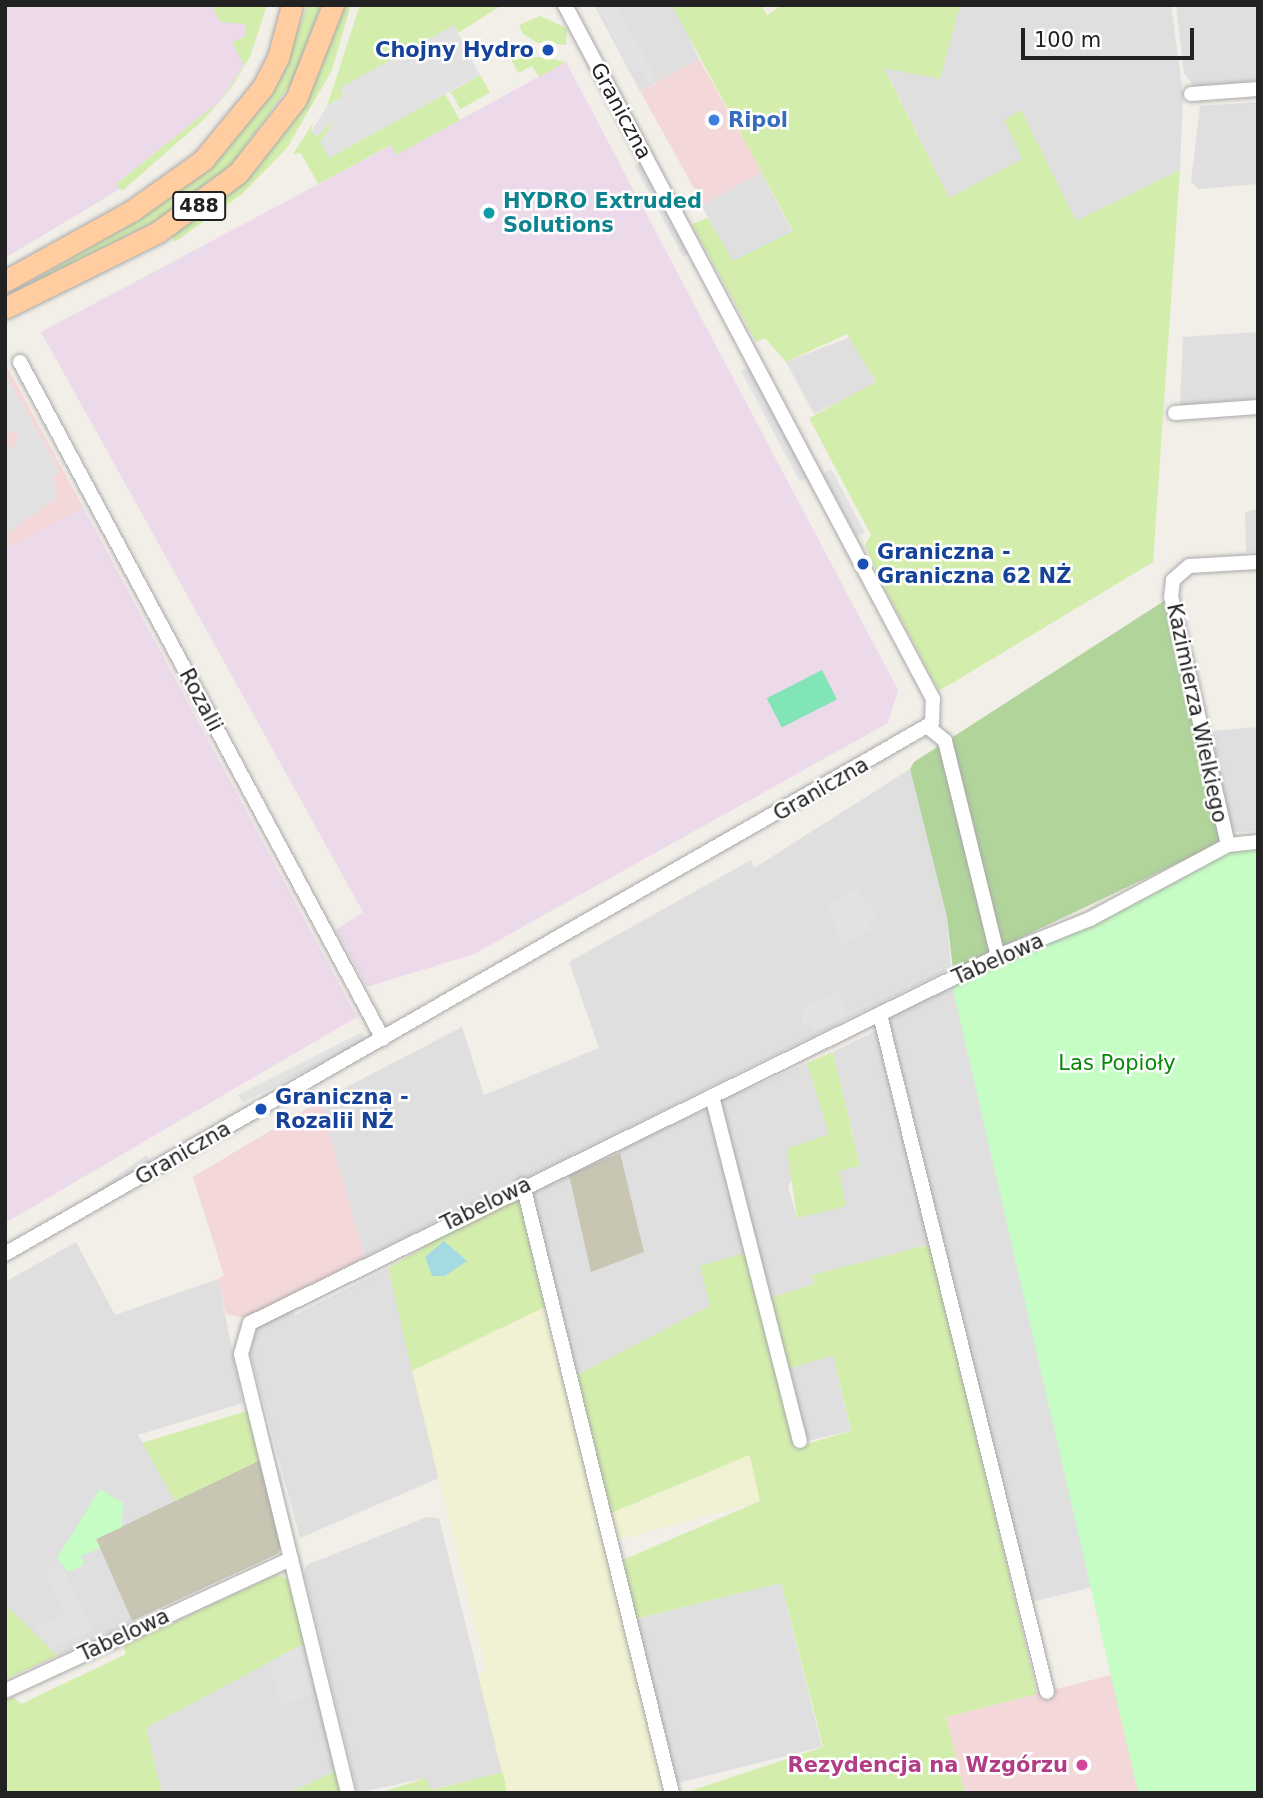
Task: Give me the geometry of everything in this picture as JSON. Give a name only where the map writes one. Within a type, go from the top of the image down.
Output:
[{"type":"main road","name":"488","points":[[5,281],[133,210],[203,160],[263,86],[278,58],[292,5]]},
{"type":"main road","name":"488","points":[[5,308],[158,232],[230,180],[296,99],[333,5]]},
{"type":"street","name":"Graniczna","points":[[5,1254],[928,727],[933,699],[565,5]]},
{"type":"street","points":[[1191,94],[1258,89]]},
{"type":"street","name":"Rozalii","points":[[20,362],[383,1039]]},
{"type":"street","points":[[1175,413],[1258,407]]},
{"type":"street","name":"Kazimierza Wielkiego","points":[[1227,845],[1171,597],[1173,580],[1189,566],[1258,562]]},
{"type":"street","points":[[928,727],[945,741],[998,956]]},
{"type":"street","points":[[1227,845],[1258,842]]},
{"type":"street","name":"Tabelowa","points":[[5,1690],[290,1559],[241,1354],[244,1329],[264,1313],[523,1185],[880,1016],[998,956],[1090,919],[1227,845]]},
{"type":"street","points":[[880,1016],[1047,1692]]},
{"type":"street","points":[[712,1096],[800,1441]]},
{"type":"street","points":[[523,1185],[672,1793]]},
{"type":"street","points":[[290,1559],[348,1793]]},
{"type":"shaded area","points":[[5,5],[215,5],[250,13],[244,65],[220,101],[117,183],[120,189],[5,258]]},
{"type":"shaded area","points":[[594,5],[675,5],[699,59],[640,91]]},
{"type":"shaded area","points":[[596,5],[617,5],[656,79],[648,84],[640,70],[633,73]]},
{"type":"shaded area","points":[[960,5],[1171,5],[1183,94],[1180,170],[1076,221],[1021,110],[1005,120],[1023,159],[949,198],[884,67],[940,79]]},
{"type":"shaded area","points":[[1176,5],[1258,5],[1258,80],[1194,86],[1184,73]]},
{"type":"shaded area","points":[[454,25],[480,75],[329,158],[320,142],[336,119],[317,136],[311,132],[327,106],[343,96],[340,88]]},
{"type":"shaded area","points":[[699,59],[762,172],[703,204],[640,91]]},
{"type":"shaded area","points":[[566,62],[898,690],[888,723],[474,954],[367,987],[336,930],[363,912],[41,332],[392,145],[397,154]]},
{"type":"shaded area","points":[[1258,102],[1258,184],[1199,189],[1191,182],[1200,106]]},
{"type":"shaded area","points":[[640,163],[688,254],[683,257],[635,166]]},
{"type":"shaded area","points":[[761,172],[792,231],[732,263],[701,204]]},
{"type":"shaded area","points":[[1258,332],[1258,398],[1180,405],[1183,337]]},
{"type":"shaded area","points":[[850,337],[876,383],[814,414],[786,362]]},
{"type":"shaded area","points":[[5,363],[83,507],[5,550]]},
{"type":"shaded area","points":[[749,367],[808,477],[800,482],[741,371]]},
{"type":"shaded area","points":[[5,374],[60,472],[53,476],[57,497],[5,535],[5,443],[12,450],[19,436],[5,428]]},
{"type":"shaded area","points":[[831,469],[865,533],[857,537],[823,473]]},
{"type":"shaded area","points":[[83,507],[357,1017],[5,1223],[5,550]]},
{"type":"shaded area","points":[[1258,508],[1258,551],[1246,552],[1245,513]]},
{"type":"shaded area","points":[[1258,727],[1258,831],[1231,832],[1211,731]]},
{"type":"shaded area","points":[[910,769],[947,917],[951,968],[365,1257],[320,1101],[462,1027],[484,1095],[599,1048],[569,962],[751,860],[754,868]]},
{"type":"shaded area","points":[[856,888],[876,915],[868,920],[873,928],[842,945],[828,905]]},
{"type":"shaded area","points":[[952,985],[1102,1585],[1029,1603],[879,1003]]},
{"type":"shaded area","points":[[838,990],[847,1015],[813,1031],[809,1024],[801,1027],[803,1007]]},
{"type":"shaded area","points":[[878,1030],[932,1244],[812,1275],[815,1284],[769,1298],[717,1102],[807,1063],[829,1134],[788,1186],[797,1218],[846,1205],[838,1171],[860,1165],[833,1052]]},
{"type":"shaded area","points":[[362,1032],[366,1040],[242,1103],[238,1095]]},
{"type":"shaded area","points":[[320,1101],[365,1257],[244,1318],[226,1314],[218,1279],[224,1276],[193,1177]]},
{"type":"shaded area","points":[[709,1108],[746,1253],[710,1306],[575,1376],[530,1190]]},
{"type":"shaded area","points":[[620,1153],[644,1252],[591,1272],[569,1175]]},
{"type":"shaded area","points":[[146,1155],[151,1162],[46,1239],[41,1231]]},
{"type":"shaded area","points":[[76,1242],[115,1315],[218,1279],[243,1403],[138,1435],[175,1501],[96,1539],[132,1621],[57,1656],[5,1604],[5,1282]]},
{"type":"shaded area","points":[[388,1268],[439,1478],[300,1538],[246,1337],[252,1326],[292,1306],[295,1315]]},
{"type":"shaded area","points":[[833,1355],[851,1431],[803,1442],[785,1366]]},
{"type":"shaded area","points":[[262,1459],[282,1546],[277,1554],[132,1621],[96,1539]]},
{"type":"shaded area","points":[[427,1517],[439,1518],[503,1772],[430,1790],[425,1778],[358,1793],[304,1572],[307,1565]]},
{"type":"shaded area","points":[[59,1559],[92,1631],[52,1648],[35,1628],[65,1614],[46,1574]]},
{"type":"shaded area","points":[[781,1583],[822,1747],[676,1783],[635,1619]]},
{"type":"shaded area","points":[[305,1643],[337,1770],[289,1793],[162,1793],[146,1728]]},
{"type":"shaded area","points":[[305,1643],[313,1693],[281,1707],[269,1662]]},
{"type":"shaded area","points":[[1119,1673],[1150,1793],[965,1793],[946,1717]]},
{"type":"green space","points":[[211,5],[267,5],[250,57],[220,101],[244,65],[232,43],[245,36],[246,24],[220,22]]},
{"type":"green space","points":[[308,5],[321,5],[293,81],[231,166],[158,220],[22,288],[159,205],[223,154],[276,84]]},
{"type":"green space","points":[[343,5],[351,5],[332,70],[287,148],[242,194],[175,242],[172,236],[257,168],[299,113]]},
{"type":"green space","points":[[360,5],[502,5],[458,33],[454,26],[341,88],[343,96],[327,106]]},
{"type":"green space","points":[[761,5],[767,15],[783,5],[960,5],[940,79],[884,68],[949,198],[1022,159],[1004,120],[1021,110],[1076,221],[1180,170],[1153,562],[939,691],[878,575],[865,545],[871,535],[809,418],[876,382],[847,334],[786,362],[765,338],[756,342],[692,224],[708,218],[733,261],[793,231],[673,7]]},
{"type":"green space","points":[[540,16],[567,28],[566,45],[538,43],[523,34],[519,25]]},
{"type":"green space","points":[[541,57],[566,62],[539,77],[532,66],[518,73],[511,59]]},
{"type":"green space","points":[[480,75],[490,92],[461,109],[451,92]]},
{"type":"green space","points":[[445,94],[460,120],[396,155],[391,145],[318,184],[301,153],[293,154],[313,123],[311,132],[336,118],[321,142],[330,157]]},
{"type":"green space","points":[[220,101],[202,121],[122,191],[116,184]]},
{"type":"green space","points":[[1164,601],[1222,842],[953,970],[947,917],[910,769],[914,762]]},
{"type":"green space","points":[[822,670],[837,699],[782,728],[767,698]]},
{"type":"green space","name":"Las Popioły","points":[[1258,841],[1258,1793],[1138,1793],[952,985],[1221,845]]},
{"type":"green space","points":[[833,1052],[860,1166],[839,1171],[846,1206],[797,1218],[787,1149],[829,1134],[807,1063]]},
{"type":"green space","points":[[510,1197],[520,1202],[545,1307],[412,1371],[388,1268]]},
{"type":"green space","points":[[932,1244],[1037,1694],[946,1717],[965,1793],[684,1793],[823,1747],[781,1583],[635,1619],[623,1560],[760,1501],[751,1461],[749,1455],[611,1513],[575,1376],[710,1306],[700,1266],[746,1253],[796,1447],[851,1431],[833,1355],[786,1370],[769,1298],[815,1284],[812,1275]]},
{"type":"green space","points":[[545,1307],[666,1793],[507,1793],[478,1675],[486,1670],[412,1371]]},
{"type":"green space","points":[[250,1410],[262,1459],[175,1501],[142,1443]]},
{"type":"green space","points":[[749,1455],[761,1501],[617,1540],[604,1494]]},
{"type":"green space","points":[[100,1489],[123,1503],[122,1527],[96,1539],[100,1548],[81,1556],[84,1565],[68,1572],[57,1558]]},
{"type":"green space","points":[[278,1574],[288,1580],[305,1643],[146,1728],[162,1793],[5,1793],[5,1701],[13,1697],[21,1704],[126,1654],[123,1646]]},
{"type":"green space","points":[[5,1604],[57,1656],[5,1679]]},
{"type":"green space","points":[[337,1770],[342,1793],[289,1793]]},
{"type":"green space","points":[[503,1772],[507,1793],[379,1793],[426,1778],[431,1790]]},
{"type":"water","points":[[444,1241],[467,1261],[445,1276],[432,1276],[425,1257]]},
{"type":"place","name":"Chojny Hydro","points":[[548,50]]},
{"type":"place","name":"Ripol","points":[[714,120]]},
{"type":"place","name":"HYDRO Extruded Solutions","points":[[489,213]]},
{"type":"place","name":"Graniczna - Graniczna 62 NŻ","points":[[863,564]]},
{"type":"place","name":"Graniczna - Rozalii NŻ","points":[[261,1109]]},
{"type":"place","name":"Rezydencja na Wzgórzu","points":[[1082,1765]]}]
